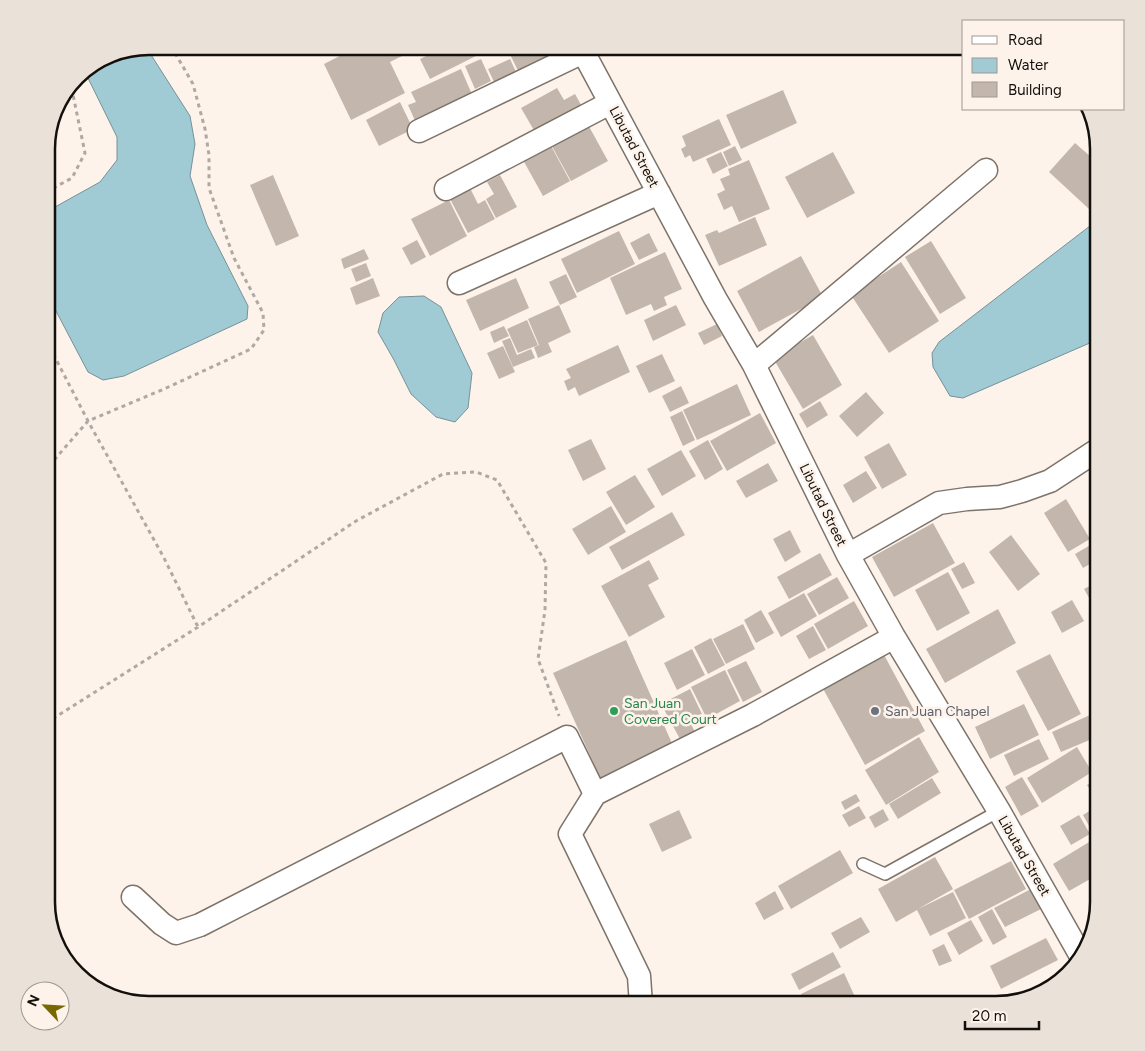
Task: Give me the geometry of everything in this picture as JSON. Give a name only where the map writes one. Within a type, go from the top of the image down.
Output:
[{"type":"street","points":[[419,131],[570,55]]},
{"type":"street","name":"Libutad Street","points":[[585,55],[715,298],[754,365],[848,555],[894,637],[999,811],[1077,949]]},
{"type":"street","points":[[446,189],[610,103]]},
{"type":"street","points":[[754,365],[986,170]]},
{"type":"street","points":[[459,283],[659,193]]},
{"type":"street","points":[[848,555],[939,503],[1000,497],[1022,491],[1050,481],[1090,455]]},
{"type":"street","points":[[640,996],[639,976],[570,834],[595,794],[753,715],[894,637]]},
{"type":"street","points":[[133,897],[162,924],[176,933],[200,925],[567,737],[595,794]]},
{"type":"lane","points":[[862,864],[885,874],[999,811]]},
{"type":"path","points":[[55,459],[88,421],[251,349],[264,330],[263,312],[234,258],[210,188],[209,155],[205,129],[193,84],[176,55]]},
{"type":"path","points":[[55,187],[72,178],[85,153],[73,94]]},
{"type":"path","points":[[55,357],[155,542],[198,627]]},
{"type":"path","points":[[55,717],[198,627],[356,521],[443,474],[476,472],[497,480],[546,563],[544,610],[538,660],[567,737]]},
{"type":"water","points":[[151,55],[190,116],[195,144],[190,176],[207,225],[248,306],[247,319],[124,376],[103,380],[88,372],[55,309],[55,207],[100,182],[117,160],[117,137],[88,78],[113,62],[125,58]]},
{"type":"water","points":[[1090,226],[1090,343],[963,398],[950,396],[933,367],[932,353],[939,342]]},
{"type":"water","points":[[424,296],[441,307],[472,373],[468,408],[455,422],[436,417],[411,394],[378,332],[383,313],[399,297]]},
{"type":"building","points":[[342,55],[404,55],[390,62],[405,93],[351,120],[324,64]]},
{"type":"building","points":[[428,55],[478,55],[430,79],[420,59]]},
{"type":"building","points":[[510,55],[564,55],[565,58],[522,79]]},
{"type":"building","points":[[481,59],[491,81],[475,89],[465,66]]},
{"type":"building","points":[[510,59],[517,74],[495,84],[488,69]]},
{"type":"building","points":[[461,69],[474,99],[417,125],[408,105],[416,102],[411,92]]},
{"type":"building","points":[[557,88],[564,100],[575,94],[585,112],[539,139],[521,108]]},
{"type":"building","points":[[783,90],[797,123],[741,149],[726,115]]},
{"type":"building","points":[[400,102],[413,129],[379,146],[366,120]]},
{"type":"building","points":[[719,119],[731,145],[693,162],[690,155],[685,158],[681,149],[686,146],[682,136]]},
{"type":"building","points":[[586,121],[608,161],[571,181],[549,141]]},
{"type":"building","points":[[1075,143],[1090,156],[1090,208],[1089,209],[1049,172]]},
{"type":"building","points":[[550,144],[570,181],[543,196],[523,160]]},
{"type":"building","points":[[735,146],[742,160],[729,166],[723,152]]},
{"type":"building","points":[[721,152],[728,166],[713,174],[706,159]]},
{"type":"building","points":[[833,152],[855,193],[807,218],[785,177]]},
{"type":"building","points":[[749,160],[770,209],[739,222],[732,206],[724,210],[717,194],[725,190],[720,179],[730,175],[728,169]]},
{"type":"building","points":[[273,175],[299,236],[276,246],[250,185]]},
{"type":"building","points":[[500,175],[517,207],[496,218],[486,199],[494,194],[487,182]]},
{"type":"building","points":[[470,188],[478,204],[485,200],[495,219],[468,233],[450,199]]},
{"type":"building","points":[[449,200],[467,236],[430,256],[411,219]]},
{"type":"building","points":[[755,217],[767,245],[719,266],[705,235],[717,230],[719,233]]},
{"type":"building","points":[[619,231],[635,264],[577,293],[561,259]]},
{"type":"building","points":[[649,233],[658,251],[639,260],[630,243]]},
{"type":"building","points":[[417,240],[426,257],[411,265],[402,248]]},
{"type":"building","points":[[931,241],[966,298],[940,314],[905,257]]},
{"type":"building","points":[[364,249],[369,259],[344,269],[341,259]]},
{"type":"building","points":[[665,252],[682,289],[664,297],[667,305],[654,311],[651,304],[626,315],[610,278]]},
{"type":"building","points":[[801,256],[823,297],[759,332],[737,291]]},
{"type":"building","points":[[901,262],[939,321],[889,353],[851,295]]},
{"type":"building","points":[[366,263],[371,276],[356,282],[351,269]]},
{"type":"building","points":[[566,274],[577,297],[560,305],[549,282]]},
{"type":"building","points":[[373,278],[380,296],[356,305],[350,288]]},
{"type":"building","points":[[516,278],[529,308],[480,331],[466,300]]},
{"type":"building","points":[[559,305],[571,332],[548,343],[552,352],[538,358],[534,347],[539,345],[528,319]]},
{"type":"building","points":[[676,305],[686,325],[653,341],[644,320]]},
{"type":"building","points":[[527,320],[538,345],[518,353],[507,329]]},
{"type":"building","points":[[717,324],[722,336],[704,345],[698,333]]},
{"type":"building","points":[[504,326],[509,336],[494,343],[490,332]]},
{"type":"building","points":[[813,335],[842,385],[803,409],[773,358]]},
{"type":"building","points":[[510,338],[517,355],[531,349],[535,358],[513,367],[502,341]]},
{"type":"building","points":[[618,345],[630,372],[579,396],[575,387],[568,391],[564,381],[571,378],[566,369]]},
{"type":"building","points":[[503,346],[515,372],[499,379],[487,353]]},
{"type":"building","points":[[662,354],[675,381],[649,393],[636,366]]},
{"type":"building","points":[[737,384],[751,415],[697,440],[683,410]]},
{"type":"building","points":[[681,386],[689,403],[670,412],[662,396]]},
{"type":"building","points":[[866,392],[884,413],[857,437],[839,416]]},
{"type":"building","points":[[820,401],[828,415],[807,428],[799,414]]},
{"type":"building","points":[[682,411],[695,440],[683,446],[670,417]]},
{"type":"building","points":[[760,413],[776,443],[727,471],[710,441]]},
{"type":"building","points":[[591,439],[606,469],[583,481],[568,450]]},
{"type":"building","points":[[708,440],[723,469],[705,480],[689,451]]},
{"type":"building","points":[[889,443],[907,475],[882,489],[864,457]]},
{"type":"building","points":[[681,450],[696,476],[662,496],[647,469]]},
{"type":"building","points":[[768,463],[778,481],[746,498],[736,481]]},
{"type":"building","points":[[866,471],[877,488],[853,503],[843,485]]},
{"type":"building","points":[[635,475],[655,507],[626,525],[606,492]]},
{"type":"building","points":[[1066,499],[1090,539],[1068,552],[1044,513]]},
{"type":"building","points":[[611,506],[626,532],[588,555],[572,529]]},
{"type":"building","points":[[672,512],[685,535],[622,570],[609,547]]},
{"type":"building","points":[[933,523],[955,563],[894,597],[872,557]]},
{"type":"building","points":[[790,530],[801,552],[785,562],[773,539]]},
{"type":"building","points":[[1011,535],[1040,574],[1018,591],[989,552]]},
{"type":"building","points":[[1090,545],[1090,564],[1083,568],[1075,554]]},
{"type":"building","points":[[820,553],[832,575],[789,599],[777,577]]},
{"type":"building","points":[[649,560],[659,579],[648,585],[665,617],[629,637],[601,586]]},
{"type":"building","points":[[964,562],[975,583],[962,589],[951,569]]},
{"type":"building","points":[[948,572],[970,613],[937,631],[915,590]]},
{"type":"building","points":[[837,577],[849,598],[819,615],[807,594]]},
{"type":"building","points":[[1090,586],[1090,600],[1084,589]]},
{"type":"building","points":[[804,593],[817,616],[781,637],[768,613]]},
{"type":"building","points":[[1072,600],[1084,621],[1062,633],[1051,612]]},
{"type":"building","points":[[854,601],[868,626],[828,649],[814,624]]},
{"type":"building","points":[[998,609],[1016,643],[945,683],[926,649]]},
{"type":"building","points":[[761,610],[774,633],[756,643],[744,620]]},
{"type":"building","points":[[743,624],[755,649],[726,664],[713,639]]},
{"type":"building","points":[[813,626],[826,650],[809,659],[796,636]]},
{"type":"building","points":[[711,638],[725,665],[708,674],[694,647]]},
{"type":"building","name":"San Juan Covered Court","points":[[626,640],[675,750],[602,782],[553,673]]},
{"type":"building","points":[[692,649],[705,675],[677,690],[664,663]]},
{"type":"building","name":"San Juan Chapel","points":[[882,651],[925,731],[865,765],[821,685]]},
{"type":"building","points":[[1050,654],[1081,714],[1048,731],[1016,671]]},
{"type":"building","points":[[746,661],[762,692],[743,702],[727,670]]},
{"type":"building","points":[[725,670],[740,701],[707,719],[691,687]]},
{"type":"building","points":[[690,689],[702,714],[689,720],[695,732],[680,739],[661,704]]},
{"type":"building","points":[[1024,704],[1039,735],[990,759],[975,727]]},
{"type":"building","points":[[1090,715],[1090,740],[1061,752],[1052,732]]},
{"type":"building","points":[[919,737],[939,772],[886,805],[865,770]]},
{"type":"building","points":[[1039,739],[1049,759],[1014,776],[1004,755]]},
{"type":"building","points":[[1077,747],[1090,769],[1090,773],[1042,803],[1027,778]]},
{"type":"building","points":[[1022,777],[1039,806],[1021,816],[1005,787]]},
{"type":"building","points":[[932,778],[941,793],[898,819],[889,804]]},
{"type":"building","points":[[856,794],[860,801],[845,810],[841,802]]},
{"type":"building","points":[[859,806],[866,818],[849,827],[842,815]]},
{"type":"building","points":[[883,809],[889,820],[875,828],[869,817]]},
{"type":"building","points":[[679,810],[692,838],[662,852],[649,824]]},
{"type":"building","points":[[1090,811],[1090,828],[1083,815]]},
{"type":"building","points":[[1079,815],[1090,834],[1071,845],[1060,826]]},
{"type":"building","points":[[1090,841],[1090,879],[1069,891],[1053,864]]},
{"type":"building","points":[[840,850],[853,873],[791,909],[778,886]]},
{"type":"building","points":[[935,857],[953,889],[918,909],[953,892],[966,918],[930,936],[917,910],[896,922],[878,889]]},
{"type":"building","points":[[1011,861],[1026,889],[969,919],[954,890]]},
{"type":"building","points":[[1031,889],[1041,909],[1005,927],[994,908]]},
{"type":"building","points":[[775,891],[784,909],[764,920],[755,903]]},
{"type":"building","points":[[992,909],[1007,937],[993,945],[978,917]]},
{"type":"building","points":[[861,917],[870,932],[840,949],[831,933]]},
{"type":"building","points":[[971,920],[983,941],[959,955],[947,933]]},
{"type":"building","points":[[1046,938],[1058,960],[1001,989],[990,966]]},
{"type":"building","points":[[944,944],[952,961],[939,966],[932,950]]},
{"type":"building","points":[[833,952],[841,967],[799,990],[791,974]]},
{"type":"building","points":[[844,973],[855,996],[802,996],[801,994]]},
{"type":"place","name":"San Juan Covered Court","points":[[614,711]]},
{"type":"place","name":"San Juan Chapel","points":[[875,711]]}]
